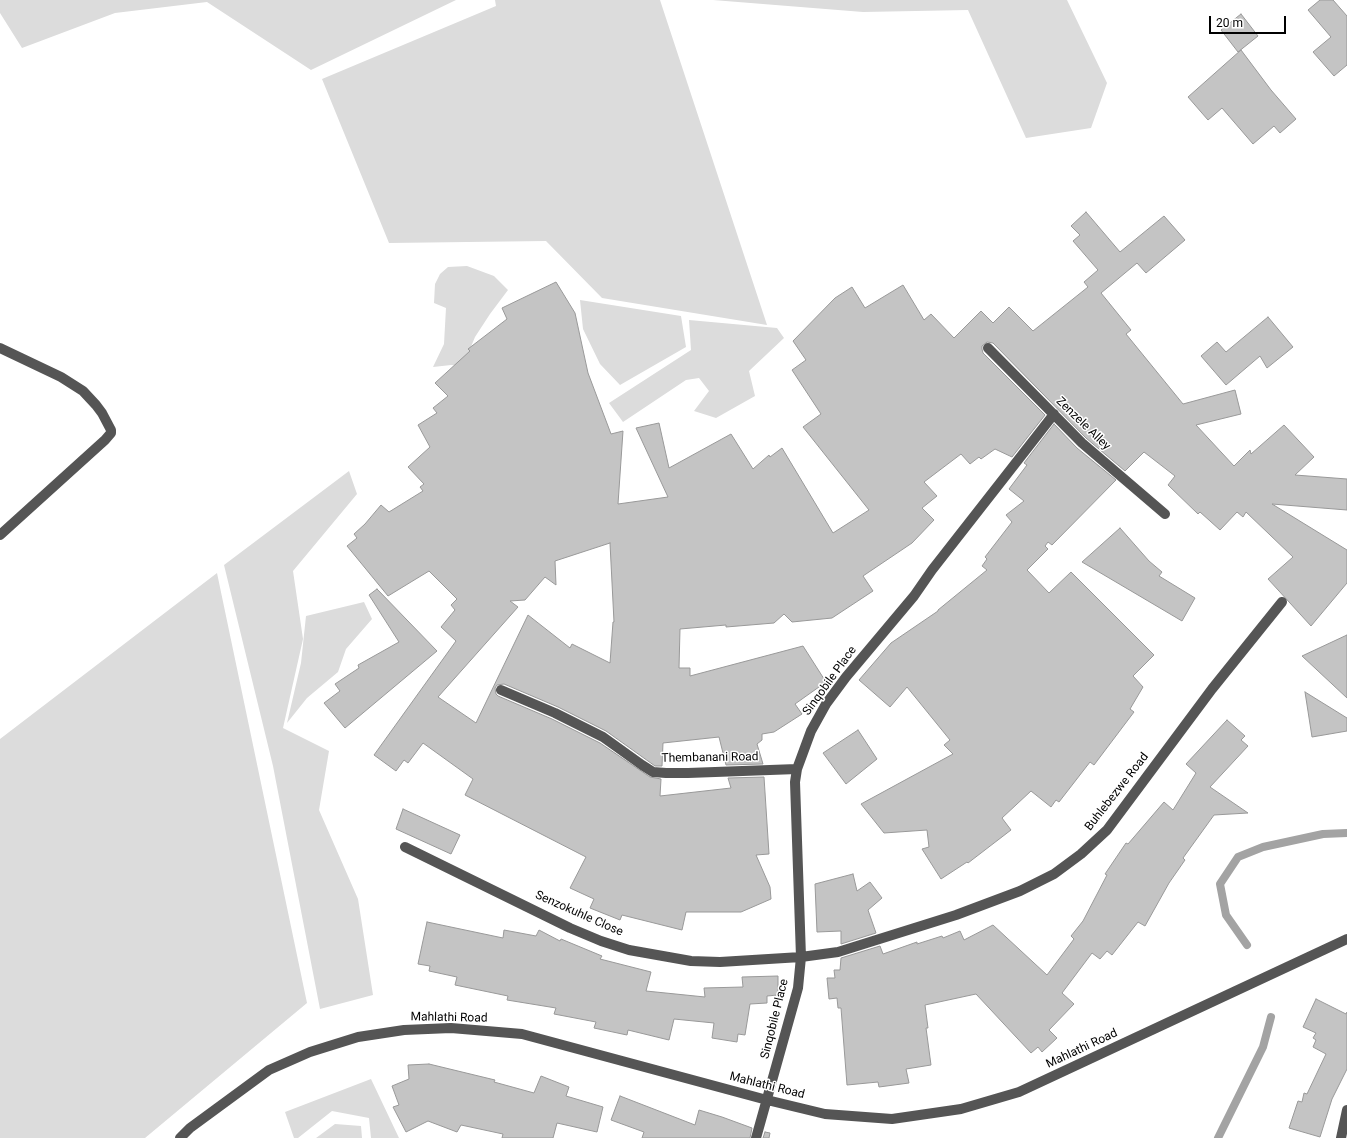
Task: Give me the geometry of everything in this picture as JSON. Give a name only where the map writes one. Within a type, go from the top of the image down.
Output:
[{"type":"street","points":[[0,348],[61,377],[83,391],[102,413],[111,430],[111,433],[106,440],[0,535]]},
{"type":"street","name":"Zenzele Alley","points":[[988,348],[1082,443],[1165,514]]},
{"type":"street","name":"Sinqobile Place","points":[[756,1138],[798,988],[801,957],[796,782],[797,769],[811,730],[826,704],[846,677],[914,596],[932,570],[1054,414]]},
{"type":"street","name":"Buhlebezwe Road","points":[[801,957],[838,952],[956,914],[1020,891],[1054,874],[1081,854],[1106,830],[1212,690],[1282,602]]},
{"type":"street","name":"Thembanani Road","points":[[501,690],[603,737],[653,772],[666,774],[797,769]]},
{"type":"street","name":"Senzokuhle Close","points":[[405,847],[570,928],[601,941],[629,950],[690,961],[720,962],[801,957]]},
{"type":"street","name":"Mahlathi Road","points":[[180,1138],[190,1128],[269,1070],[310,1052],[358,1037],[404,1030],[451,1028],[522,1034],[767,1100],[825,1114],[892,1119],[969,1107],[1019,1092],[1347,939]]},
{"type":"street","points":[[1341,1138],[1347,1110]]},
{"type":"shaded area","points":[[0,0],[456,0],[311,70],[207,2],[115,13],[22,48],[0,13]]},
{"type":"shaded area","points":[[495,0],[660,0],[767,325],[602,298],[546,241],[389,243],[322,79],[496,6]]},
{"type":"shaded area","points":[[713,0],[1067,0],[1107,83],[1091,128],[1026,138],[968,10],[863,12]]},
{"type":"shaded area","points":[[467,266],[494,276],[508,290],[475,337],[463,366],[451,365],[433,367],[444,344],[446,308],[434,303],[435,284],[440,274],[448,267]]},
{"type":"shaded area","points":[[580,300],[681,316],[686,347],[620,385],[600,364],[583,329]]},
{"type":"shaded area","points":[[689,320],[777,328],[784,338],[749,371],[755,396],[716,418],[694,411],[709,391],[699,378],[686,380],[623,422],[609,403],[691,350]]},
{"type":"shaded area","points":[[349,471],[357,494],[293,571],[303,639],[283,728],[329,751],[319,810],[358,899],[373,995],[320,1009],[273,766],[224,565]]},
{"type":"shaded area","points":[[217,573],[307,1003],[145,1138],[0,1138],[0,739]]},
{"type":"shaded area","points":[[364,602],[372,619],[346,649],[338,672],[307,698],[287,723],[301,663],[306,616]]},
{"type":"shaded area","points":[[371,1079],[399,1138],[371,1138],[369,1118],[332,1111],[298,1138],[294,1138],[285,1112]]},
{"type":"shaded area","points":[[335,1124],[361,1126],[362,1138],[316,1138]]},
{"type":"building","points":[[1320,0],[1333,0],[1347,16],[1347,65],[1334,76],[1313,52],[1331,37],[1308,10]]},
{"type":"building","points":[[1241,14],[1258,36],[1238,52],[1221,30]]},
{"type":"building","points":[[1241,50],[1271,90],[1296,119],[1280,133],[1274,126],[1253,144],[1222,108],[1208,120],[1188,97]]},
{"type":"building","points":[[1086,212],[1120,252],[1164,216],[1185,240],[1146,273],[1137,263],[1101,293],[1131,330],[1126,334],[1183,404],[1235,390],[1241,414],[1196,425],[1234,466],[1250,450],[1251,454],[1284,425],[1314,457],[1295,475],[1347,479],[1347,510],[1272,504],[1347,550],[1347,583],[1311,626],[1268,579],[1293,557],[1246,512],[1243,517],[1237,512],[1220,530],[1200,512],[1198,514],[1168,485],[1175,476],[1144,452],[1125,471],[1086,438],[993,343],[987,342],[982,346],[983,353],[1045,415],[1012,457],[995,449],[981,459],[979,457],[970,464],[961,454],[924,482],[937,496],[922,508],[934,520],[912,543],[863,576],[873,591],[832,618],[792,622],[784,614],[774,623],[680,629],[679,668],[690,668],[690,676],[803,646],[826,682],[795,704],[802,714],[774,732],[762,734],[762,740],[757,744],[763,764],[726,765],[719,737],[663,743],[662,766],[655,766],[606,731],[558,707],[504,684],[497,685],[495,688],[498,696],[552,719],[600,743],[650,777],[661,779],[660,796],[731,788],[728,778],[764,777],[769,854],[756,855],[770,887],[771,899],[741,912],[686,912],[682,930],[622,915],[620,920],[590,908],[594,899],[570,888],[586,857],[465,795],[473,779],[423,743],[408,763],[404,760],[396,771],[374,755],[456,641],[441,627],[455,610],[451,605],[457,599],[429,571],[388,596],[347,546],[357,538],[354,534],[365,524],[381,505],[389,512],[423,491],[420,487],[424,484],[408,467],[430,447],[418,425],[437,413],[433,408],[448,396],[435,383],[470,351],[468,349],[507,319],[502,308],[556,282],[575,313],[588,373],[611,434],[623,431],[618,504],[668,497],[636,428],[659,423],[669,468],[731,434],[753,469],[769,455],[770,457],[782,448],[833,533],[869,510],[803,427],[821,414],[792,370],[806,360],[793,341],[835,298],[852,287],[865,308],[903,285],[924,320],[931,314],[954,338],[981,311],[993,323],[1009,307],[1033,331],[1088,287],[1084,282],[1098,270],[1073,241],[1080,235],[1071,226]],"holes":[[[610,543],[614,622],[610,663],[572,644],[570,648],[528,615],[476,723],[438,697],[518,607],[510,601],[525,600],[545,577],[556,585],[555,561]]]},
{"type":"building","points":[[1268,317],[1293,347],[1267,368],[1260,356],[1226,385],[1201,356],[1217,342],[1226,352]]},
{"type":"building","points":[[1054,424],[1077,448],[1116,480],[1052,545],[1048,542],[1045,546],[1048,549],[1027,570],[1049,593],[1071,572],[1154,655],[1133,676],[1143,687],[1130,709],[1134,712],[1094,765],[1090,762],[1059,802],[1056,800],[1051,807],[1031,791],[1002,818],[1011,830],[968,863],[967,862],[941,879],[922,849],[929,847],[927,830],[884,833],[861,804],[953,754],[944,745],[950,740],[907,687],[890,707],[859,680],[891,643],[938,611],[987,570],[982,566],[987,559],[985,557],[1012,522],[1006,515],[1024,501],[1009,489],[1027,465],[1024,463]]},
{"type":"building","points":[[1120,528],[1149,561],[1162,572],[1159,576],[1195,598],[1182,621],[1082,562]]},
{"type":"building","points":[[377,589],[437,651],[345,728],[324,703],[340,691],[335,684],[359,668],[358,665],[399,642],[369,595]]},
{"type":"building","points":[[1347,635],[1347,698],[1302,656]]},
{"type":"building","points":[[1305,692],[1347,718],[1347,731],[1312,737]]},
{"type":"building","points":[[1227,720],[1245,736],[1241,740],[1248,746],[1210,787],[1248,813],[1214,815],[1183,858],[1185,860],[1169,883],[1145,926],[1138,922],[1112,955],[1107,951],[1100,959],[1092,953],[1062,993],[1074,1004],[1049,1030],[1057,1038],[1042,1052],[1038,1047],[1031,1053],[976,994],[925,1005],[928,1028],[926,1028],[931,1065],[906,1069],[909,1083],[879,1087],[878,1082],[847,1085],[841,1008],[838,1008],[837,998],[829,999],[827,978],[835,978],[834,970],[840,970],[841,958],[880,946],[883,954],[917,942],[917,944],[942,936],[943,938],[960,931],[964,940],[993,925],[1047,975],[1074,939],[1071,936],[1083,921],[1107,875],[1105,874],[1126,843],[1128,844],[1164,802],[1173,810],[1196,773],[1186,764]]},
{"type":"building","points":[[858,730],[877,759],[846,784],[823,753]]},
{"type":"building","points":[[403,809],[460,835],[451,854],[396,829]]},
{"type":"building","points":[[853,874],[857,891],[870,882],[882,898],[868,910],[876,933],[841,944],[841,931],[817,932],[815,884]]},
{"type":"building","points":[[427,922],[503,938],[504,930],[536,936],[539,930],[560,941],[561,939],[602,956],[600,959],[651,972],[646,991],[705,997],[704,988],[743,987],[742,977],[778,976],[778,995],[767,996],[767,1003],[750,1004],[745,1035],[738,1034],[737,1042],[712,1038],[714,1023],[674,1019],[669,1040],[628,1030],[627,1035],[594,1028],[596,1022],[554,1014],[556,1008],[507,1000],[508,996],[455,985],[457,977],[429,971],[430,966],[418,964]]},
{"type":"building","points":[[1316,999],[1346,1014],[1347,1012],[1347,1069],[1332,1099],[1320,1137],[1289,1128],[1298,1101],[1302,1102],[1304,1093],[1307,1094],[1326,1054],[1313,1047],[1316,1040],[1313,1038],[1316,1033],[1303,1027]]},
{"type":"building","points":[[429,1064],[495,1080],[494,1082],[534,1093],[541,1076],[569,1087],[566,1096],[603,1107],[597,1132],[557,1123],[553,1138],[502,1138],[503,1134],[461,1125],[457,1132],[428,1121],[406,1132],[393,1107],[399,1105],[392,1086],[409,1079],[408,1065]]},
{"type":"building","points":[[620,1096],[695,1125],[699,1110],[722,1117],[752,1128],[750,1138],[642,1138],[644,1132],[611,1120]]},
{"type":"building","points":[[765,1132],[770,1133],[769,1138],[763,1138]]},
{"type":"waterway","points":[[1247,945],[1226,915],[1220,884],[1238,857],[1263,847],[1323,834],[1347,833]]},
{"type":"waterway","points":[[1218,1138],[1263,1047],[1271,1017]]}]
